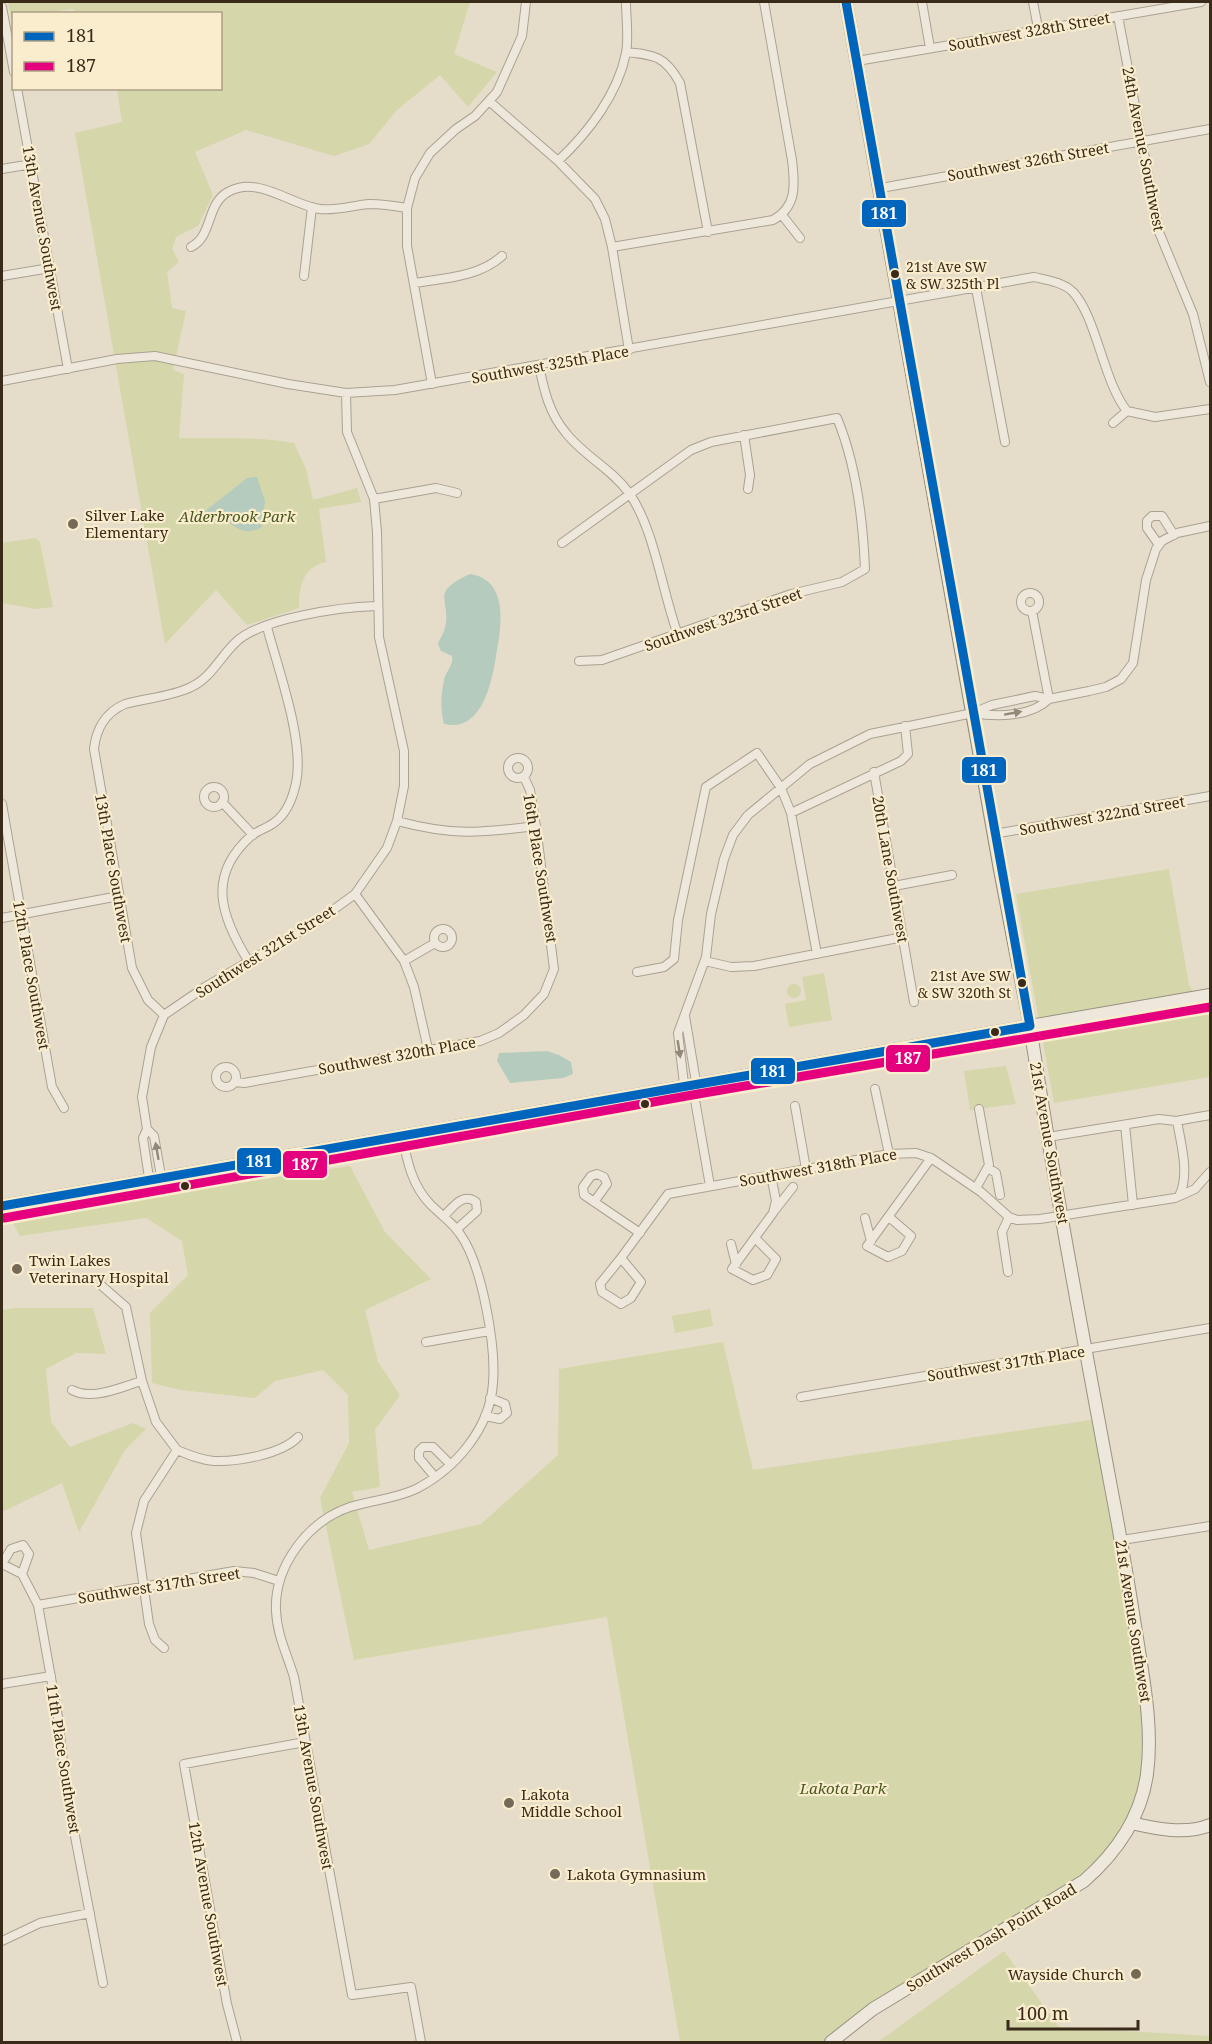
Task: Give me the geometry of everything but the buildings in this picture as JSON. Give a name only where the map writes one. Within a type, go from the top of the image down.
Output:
[{"type":"main road","name":"21st Avenue Southwest","points":[[846,2],[1030,1026],[1085,1350],[1122,1540],[1145,1692],[1149,1737],[1147,1776],[1131,1823]]},
{"type":"main road","points":[[2,1206],[691,1083],[1210,995]]},
{"type":"main road","points":[[1131,1823],[1166,1831],[1203,1828],[1210,1825]]},
{"type":"main road","name":"Southwest Dash Point Road","points":[[831,2043],[873,2008],[1084,1881],[1101,1864],[1131,1823]]},
{"type":"street","points":[[432,384],[407,246],[407,208],[415,178],[430,153],[489,101],[504,80],[517,51],[525,18],[526,2]]},
{"type":"street","points":[[558,161],[575,145],[612,92],[626,52],[626,2]]},
{"type":"street","points":[[612,248],[773,220],[789,208],[795,184],[764,2]]},
{"type":"street","points":[[922,2],[930,48]]},
{"type":"street","points":[[1033,2],[1038,28]]},
{"type":"street","name":"Southwest 328th Street","points":[[857,61],[1038,28],[1201,2]]},
{"type":"street","points":[[2,6],[12,61]]},
{"type":"street","name":"24th Avenue Southwest","points":[[1118,16],[1159,232],[1193,314],[1210,382]]},
{"type":"street","points":[[626,52],[657,56],[671,66],[680,83],[708,232]]},
{"type":"street","name":"13th Avenue Southwest","points":[[17,90],[68,369]]},
{"type":"street","points":[[489,101],[558,161],[595,199],[605,219],[612,248],[629,350]]},
{"type":"street","name":"Southwest 326th Street","points":[[881,188],[1210,129]]},
{"type":"street","points":[[2,169],[32,164]]},
{"type":"street","points":[[191,247],[199,243],[204,235],[218,199],[236,188],[261,188],[312,207],[328,209],[370,204],[407,208]]},
{"type":"street","points":[[304,276],[312,207]]},
{"type":"street","points":[[782,215],[800,238]]},
{"type":"street","points":[[415,283],[471,273],[493,265],[502,256]]},
{"type":"street","points":[[2,276],[50,268]]},
{"type":"street","name":"Southwest 325th Place","points":[[2,381],[155,356],[288,384],[346,393],[395,390],[1034,277],[1054,281],[1073,292],[1084,312],[1118,396],[1127,411]]},
{"type":"street","points":[[976,288],[1005,442]]},
{"type":"street","points":[[538,366],[548,402],[556,420],[567,435],[610,472],[629,493],[648,531],[677,632]]},
{"type":"street","name":"Southwest 321st Street","points":[[164,1015],[318,921],[355,894],[387,848],[397,821],[404,786],[404,751],[379,637],[376,606],[377,532],[374,499],[347,432],[346,393]]},
{"type":"street","points":[[1113,423],[1127,411],[1155,417],[1210,409]]},
{"type":"street","name":"Southwest 323rd Street","points":[[579,661],[602,660],[791,594],[842,582],[865,569],[862,527],[853,477],[844,436],[837,418],[744,435]]},
{"type":"street","points":[[562,543],[691,450],[711,442],[744,435],[750,475],[748,489]]},
{"type":"street","points":[[374,499],[436,488],[457,493]]},
{"type":"street","points":[[1161,543],[1147,528],[1152,516],[1162,516],[1174,535]]},
{"type":"street","points":[[710,1186],[691,1083],[677,1040],[705,961],[711,914],[724,859],[734,835],[748,815],[810,764],[870,734],[973,713],[992,705],[1035,696],[1049,699],[1106,687],[1121,679],[1133,663],[1146,580],[1161,543],[1174,535],[1210,526]]},
{"type":"street","points":[[249,962],[230,932],[221,896],[224,875],[236,853],[253,835],[276,822],[286,809],[292,797],[298,771],[294,735],[267,627],[334,609],[376,606]]},
{"type":"street","points":[[1032,611],[1049,699]]},
{"type":"street","name":"13th Place Southwest","points":[[164,1015],[148,1000],[132,968],[94,749],[95,737],[109,715],[124,704],[192,687],[214,670],[237,641],[250,632],[267,627]]},
{"type":"street","points":[[973,713],[994,717],[1039,709],[1049,699]]},
{"type":"street","name":"20th Lane Southwest","points":[[791,813],[901,760],[908,754],[904,726]]},
{"type":"street","points":[[637,972],[664,968],[674,959],[678,920],[706,788],[757,753],[781,788],[791,813],[817,954]]},
{"type":"street","name":"20th Lane Southwest","points":[[874,772],[914,1002]]},
{"type":"street","name":"16th Place Southwest","points":[[524,777],[530,790],[555,960]]},
{"type":"street","name":"Southwest 322nd Street","points":[[994,834],[1210,796]]},
{"type":"street","points":[[222,802],[253,835]]},
{"type":"street","name":"12th Place Southwest","points":[[2,804],[52,1087],[63,1108]]},
{"type":"street","points":[[397,821],[451,833],[482,833],[536,826]]},
{"type":"street","points":[[894,885],[952,875]]},
{"type":"street","points":[[355,894],[404,961],[414,987],[428,1049]]},
{"type":"street","points":[[2,918],[119,896]]},
{"type":"street","points":[[705,961],[731,967],[817,954],[903,937]]},
{"type":"street","points":[[404,961],[435,943]]},
{"type":"street","name":"Southwest 320th Place","points":[[235,1082],[244,1083],[480,1041],[514,1023],[544,994],[555,960]]},
{"type":"street","points":[[155,1177],[143,1138],[147,1129],[142,1097],[151,1047],[164,1015]]},
{"type":"street","points":[[875,1089],[889,1154]]},
{"type":"street","points":[[795,1106],[806,1169]]},
{"type":"street","points":[[975,1188],[988,1168],[979,1110]]},
{"type":"street","points":[[1048,1137],[1159,1119],[1177,1121],[1210,1115]]},
{"type":"street","points":[[1177,1121],[1184,1173],[1184,1188],[1179,1196]]},
{"type":"street","points":[[1125,1125],[1133,1205]]},
{"type":"street","points":[[279,1581],[304,1539],[331,1516],[348,1508],[402,1495],[435,1477],[450,1464],[469,1445],[485,1416],[490,1398],[493,1364],[489,1331],[476,1268],[469,1249],[457,1229],[426,1199],[412,1177],[402,1135]]},
{"type":"street","name":"Southwest 318th Place","points":[[621,1258],[642,1282],[629,1299],[621,1304],[602,1292],[599,1287],[668,1194],[889,1154],[916,1153],[931,1158],[975,1188],[1009,1217]]},
{"type":"street","points":[[889,1217],[911,1235],[902,1251],[894,1256],[885,1257],[867,1246],[931,1158]]},
{"type":"street","points":[[988,1168],[996,1173],[1000,1195]]},
{"type":"street","points":[[1008,1272],[1002,1232],[1009,1217],[1029,1220],[1179,1196],[1195,1189],[1210,1172]]},
{"type":"street","points":[[771,1175],[776,1201],[773,1213]]},
{"type":"street","points":[[755,1238],[776,1258],[767,1275],[750,1280],[732,1269],[792,1187]]},
{"type":"street","points":[[444,1216],[463,1198],[470,1198],[476,1202],[477,1211],[457,1229]]},
{"type":"street","points":[[594,1202],[640,1233]]},
{"type":"street","points":[[865,1218],[871,1241]]},
{"type":"street","points":[[732,1244],[736,1264]]},
{"type":"street","points":[[102,1286],[126,1306],[142,1381],[156,1422],[177,1450],[204,1459],[225,1461],[274,1452],[285,1448],[298,1437]]},
{"type":"street","name":"Southwest 317th Place","points":[[801,1397],[1210,1328]]},
{"type":"street","points":[[426,1342],[489,1331]]},
{"type":"street","points":[[72,1390],[79,1394],[95,1394],[142,1381]]},
{"type":"street","points":[[485,1416],[500,1419],[507,1413],[506,1404],[490,1398]]},
{"type":"street","points":[[435,1477],[419,1458],[419,1451],[423,1447],[433,1447],[450,1464]]},
{"type":"street","points":[[164,1648],[152,1633],[136,1546],[138,1522],[144,1501],[177,1450]]},
{"type":"street","points":[[1122,1540],[1210,1526]]},
{"type":"street","points":[[23,1545],[28,1554],[22,1574],[2,1564],[11,1549],[23,1545]]},
{"type":"street","name":"Southwest 317th Street","points":[[38,1605],[142,1585],[234,1571],[254,1573],[279,1581]]},
{"type":"street","name":"11th Place Southwest","points":[[22,1574],[38,1605],[62,1744],[66,1789],[103,1983]]},
{"type":"street","name":"13th Avenue Southwest","points":[[279,1581],[277,1623],[294,1677],[352,1995],[411,1987],[421,2043]]},
{"type":"street","points":[[2,1684],[51,1676]]},
{"type":"street","name":"12th Avenue Southwest","points":[[237,2043],[227,2004],[184,1764],[305,1742]]},
{"type":"street","points":[[2,1941],[40,1923],[90,1913]]},
{"type":"green space","name":"Alderbrook Park","points":[[8,2],[470,2],[454,54],[497,72],[468,107],[440,75],[397,110],[369,144],[334,156],[246,130],[195,152],[213,195],[198,226],[176,237],[172,249],[179,262],[167,272],[172,308],[186,311],[173,370],[184,374],[179,438],[251,439],[294,443],[306,469],[313,500],[357,488],[361,502],[319,509],[326,562],[312,568],[307,573],[301,586],[299,608],[247,625],[216,590],[165,644],[75,133],[122,122],[117,90],[222,90],[222,12],[76,12],[73,9],[50,12],[12,12],[11,18]]},
{"type":"green space","points":[[35,538],[40,542],[53,607],[36,609],[2,603],[2,543]]},
{"type":"green space","points":[[1169,869],[1189,985],[1208,1012],[1210,1077],[1054,1103],[1016,894]]},
{"type":"green space","points":[[824,973],[832,1020],[789,1027],[785,1004],[806,1000],[802,977]]},
{"type":"green space","points":[[791,984],[797,984],[801,991],[797,998],[791,998],[787,994],[787,988]]},
{"type":"green space","points":[[1006,1066],[1016,1104],[970,1110],[964,1071]]},
{"type":"green space","name":"Lakota Park","points":[[350,1166],[385,1232],[431,1279],[365,1310],[378,1362],[400,1395],[375,1430],[380,1487],[352,1492],[369,1550],[481,1524],[558,1455],[559,1369],[723,1342],[753,1470],[1098,1419],[1148,1722],[1139,1804],[1101,1864],[831,2042],[680,2042],[607,1617],[354,1660],[320,1498],[349,1443],[348,1395],[323,1370],[275,1381],[255,1398],[181,1390],[152,1383],[150,1313],[188,1275],[182,1241],[146,1218],[20,1236],[10,1218]]},
{"type":"green space","points":[[93,1308],[106,1354],[76,1353],[46,1369],[51,1422],[70,1447],[133,1423],[146,1429],[125,1450],[79,1532],[62,1483],[2,1512],[2,1310]]},
{"type":"green space","points":[[710,1309],[713,1326],[675,1333],[672,1316]]},
{"type":"green space","points":[[1004,1951],[1059,2027],[1210,2036],[1210,2042],[878,2042]]},
{"type":"shaded area","points":[[257,477],[265,501],[262,527],[247,531],[233,526],[225,519],[219,518],[211,522],[203,519],[204,512],[247,478]]},
{"type":"shaded area","points":[[470,574],[483,578],[492,585],[500,607],[500,632],[492,679],[483,703],[468,721],[457,725],[444,724],[441,707],[442,691],[452,656],[441,651],[438,644],[446,620],[444,598],[449,587]]},
{"type":"shaded area","points":[[547,1051],[571,1062],[573,1074],[563,1078],[510,1083],[497,1061],[499,1053]]},
{"type":"transit line","name":"181","points":[[846,2],[1030,1026]]},
{"type":"transit line","name":"187","points":[[4,1218],[698,1094],[1210,1007]]},
{"type":"transit line","name":"181","points":[[2,1206],[1030,1026]]},
{"type":"place","name":"21st Ave SW & SW 325th Pl","points":[[895,274]]},
{"type":"place","name":"Silver Lake Elementary","points":[[73,524]]},
{"type":"place","name":"21st Ave SW & SW 320th St","points":[[1022,983]]},
{"type":"place","name":"Twin Lakes Veterinary Hospital","points":[[17,1269]]},
{"type":"place","name":"Lakota Middle School","points":[[509,1803]]},
{"type":"place","name":"Lakota Gymnasium","points":[[555,1874]]},
{"type":"place","name":"Wayside Church","points":[[1136,1974]]}]
